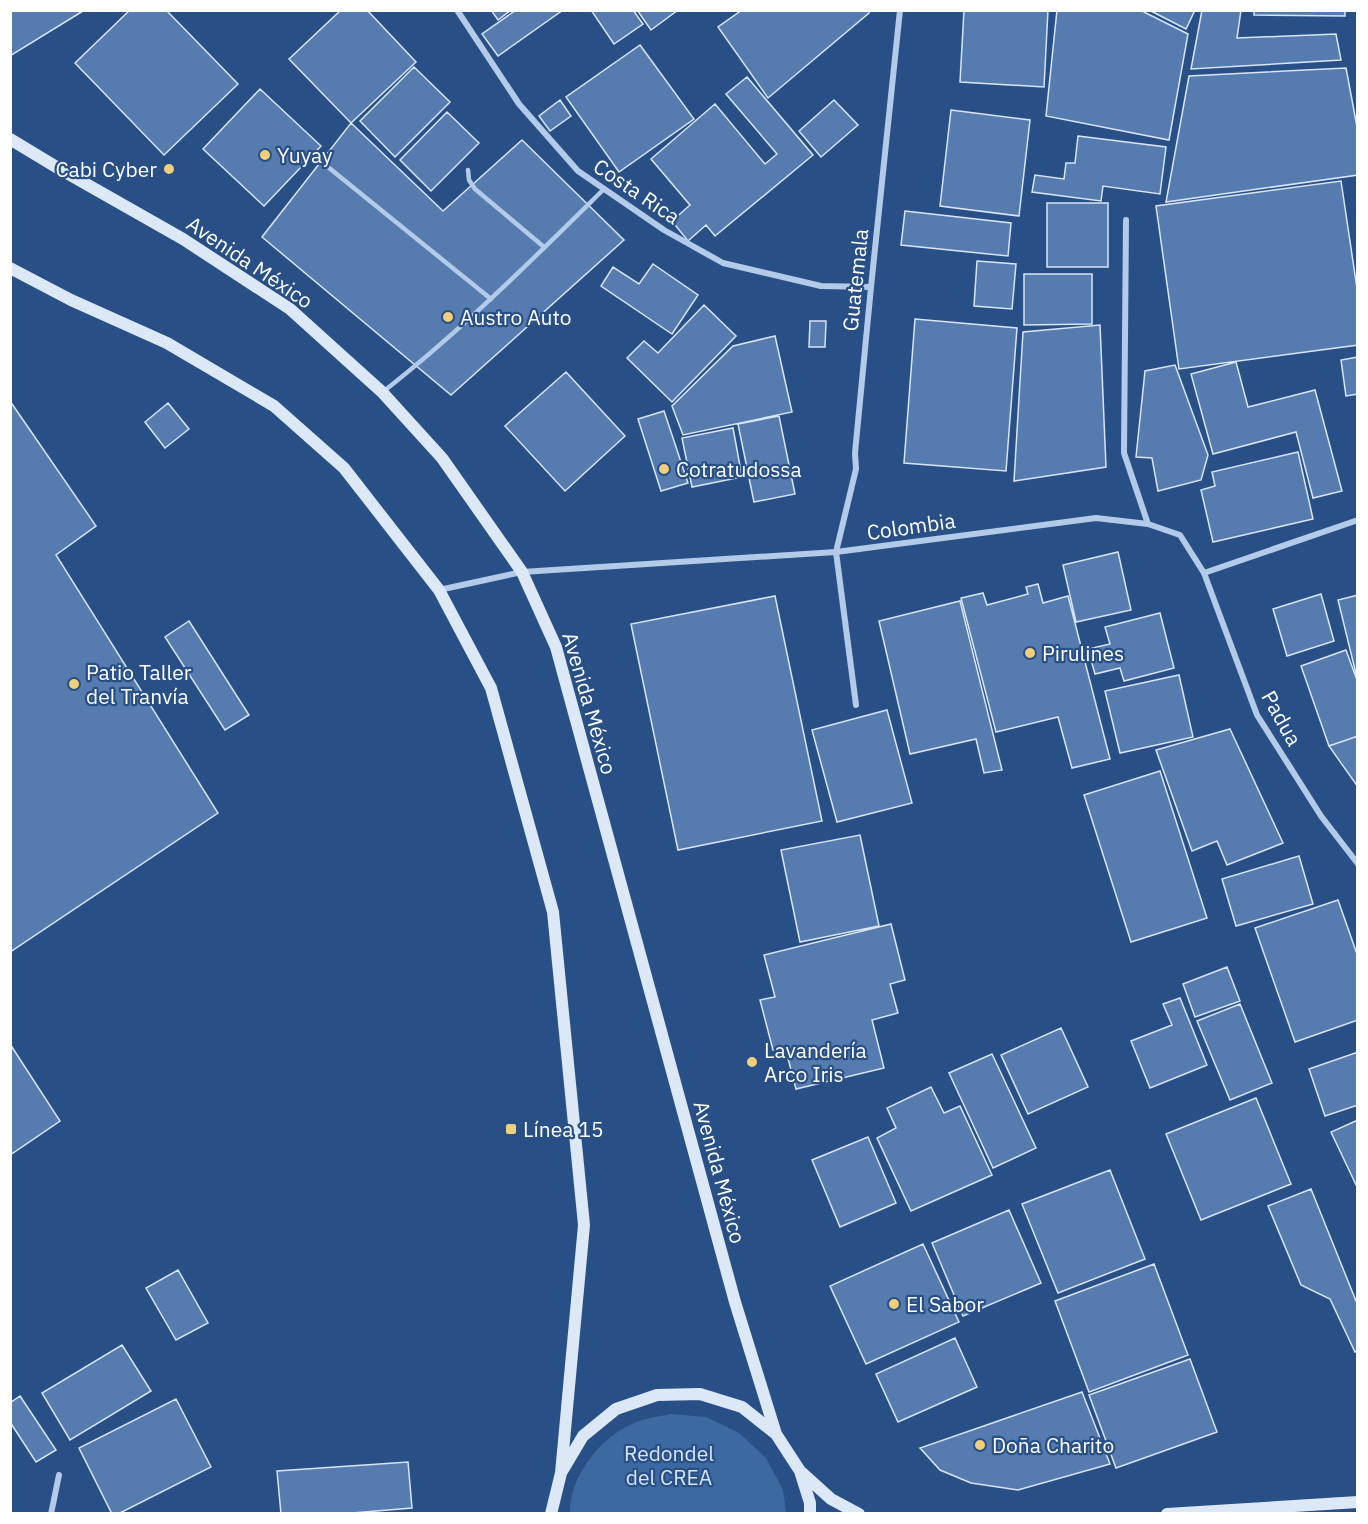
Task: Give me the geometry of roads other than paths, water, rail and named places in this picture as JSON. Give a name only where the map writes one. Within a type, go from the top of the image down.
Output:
[{"type":"main road","name":"Avenida México","points":[[10,139],[183,239],[290,309],[382,392],[442,458],[522,572],[556,647],[735,1302],[776,1434]]},
{"type":"main road","points":[[10,268],[71,300],[167,343],[274,406],[344,468],[439,590],[491,688],[553,912],[584,1225],[561,1473],[551,1513]]},
{"type":"main road","points":[[561,1473],[583,1436],[616,1409],[657,1395],[700,1394],[742,1407],[776,1434],[800,1471],[831,1499],[859,1514]]},
{"type":"main road","points":[[800,1471],[810,1503],[810,1514]]},
{"type":"main road","points":[[1167,1514],[1310,1510],[1358,1502]]},
{"type":"street","name":"Costa Rica","points":[[457,10],[519,104],[578,171],[664,230],[723,263],[820,286],[871,287]]},
{"type":"street","name":"Guatemala","points":[[836,552],[856,469],[855,453],[900,10]]},
{"type":"street","points":[[1126,220],[1124,453],[1148,524]]},
{"type":"street","name":"Colombia","points":[[439,590],[522,572],[836,552],[1096,518],[1148,524],[1180,535],[1204,573]]},
{"type":"street","points":[[1204,573],[1358,520]]},
{"type":"street","points":[[836,552],[856,705]]},
{"type":"street","name":"Padua","points":[[1204,573],[1257,714],[1321,816],[1358,864]]},
{"type":"street","points":[[51,1514],[59,1475]]},
{"type":"lane","points":[[323,163],[491,300]]},
{"type":"lane","points":[[468,170],[469,180],[475,189],[544,247]]},
{"type":"lane","points":[[382,392],[491,300],[604,189]]},
{"type":"place","name":"Yuyay","points":[[265,155]]},
{"type":"place","name":"Cabi Cyber","points":[[169,169]]},
{"type":"place","name":"Austro Auto","points":[[448,317]]},
{"type":"place","name":"Cotratudossa","points":[[664,469]]},
{"type":"place","name":"Pirulines","points":[[1030,653]]},
{"type":"place","name":"Patio Taller del Tranvía","points":[[74,684]]},
{"type":"place","name":"Lavandería Arco Iris","points":[[752,1062]]},
{"type":"place","name":"Línea 15","points":[[511,1129]]},
{"type":"place","name":"El Sabor","points":[[894,1304]]},
{"type":"place","name":"Doña Charito","points":[[980,1445]]},
{"type":"park label","name":"Redondel del CREA","points":[[669,1465]]}]
